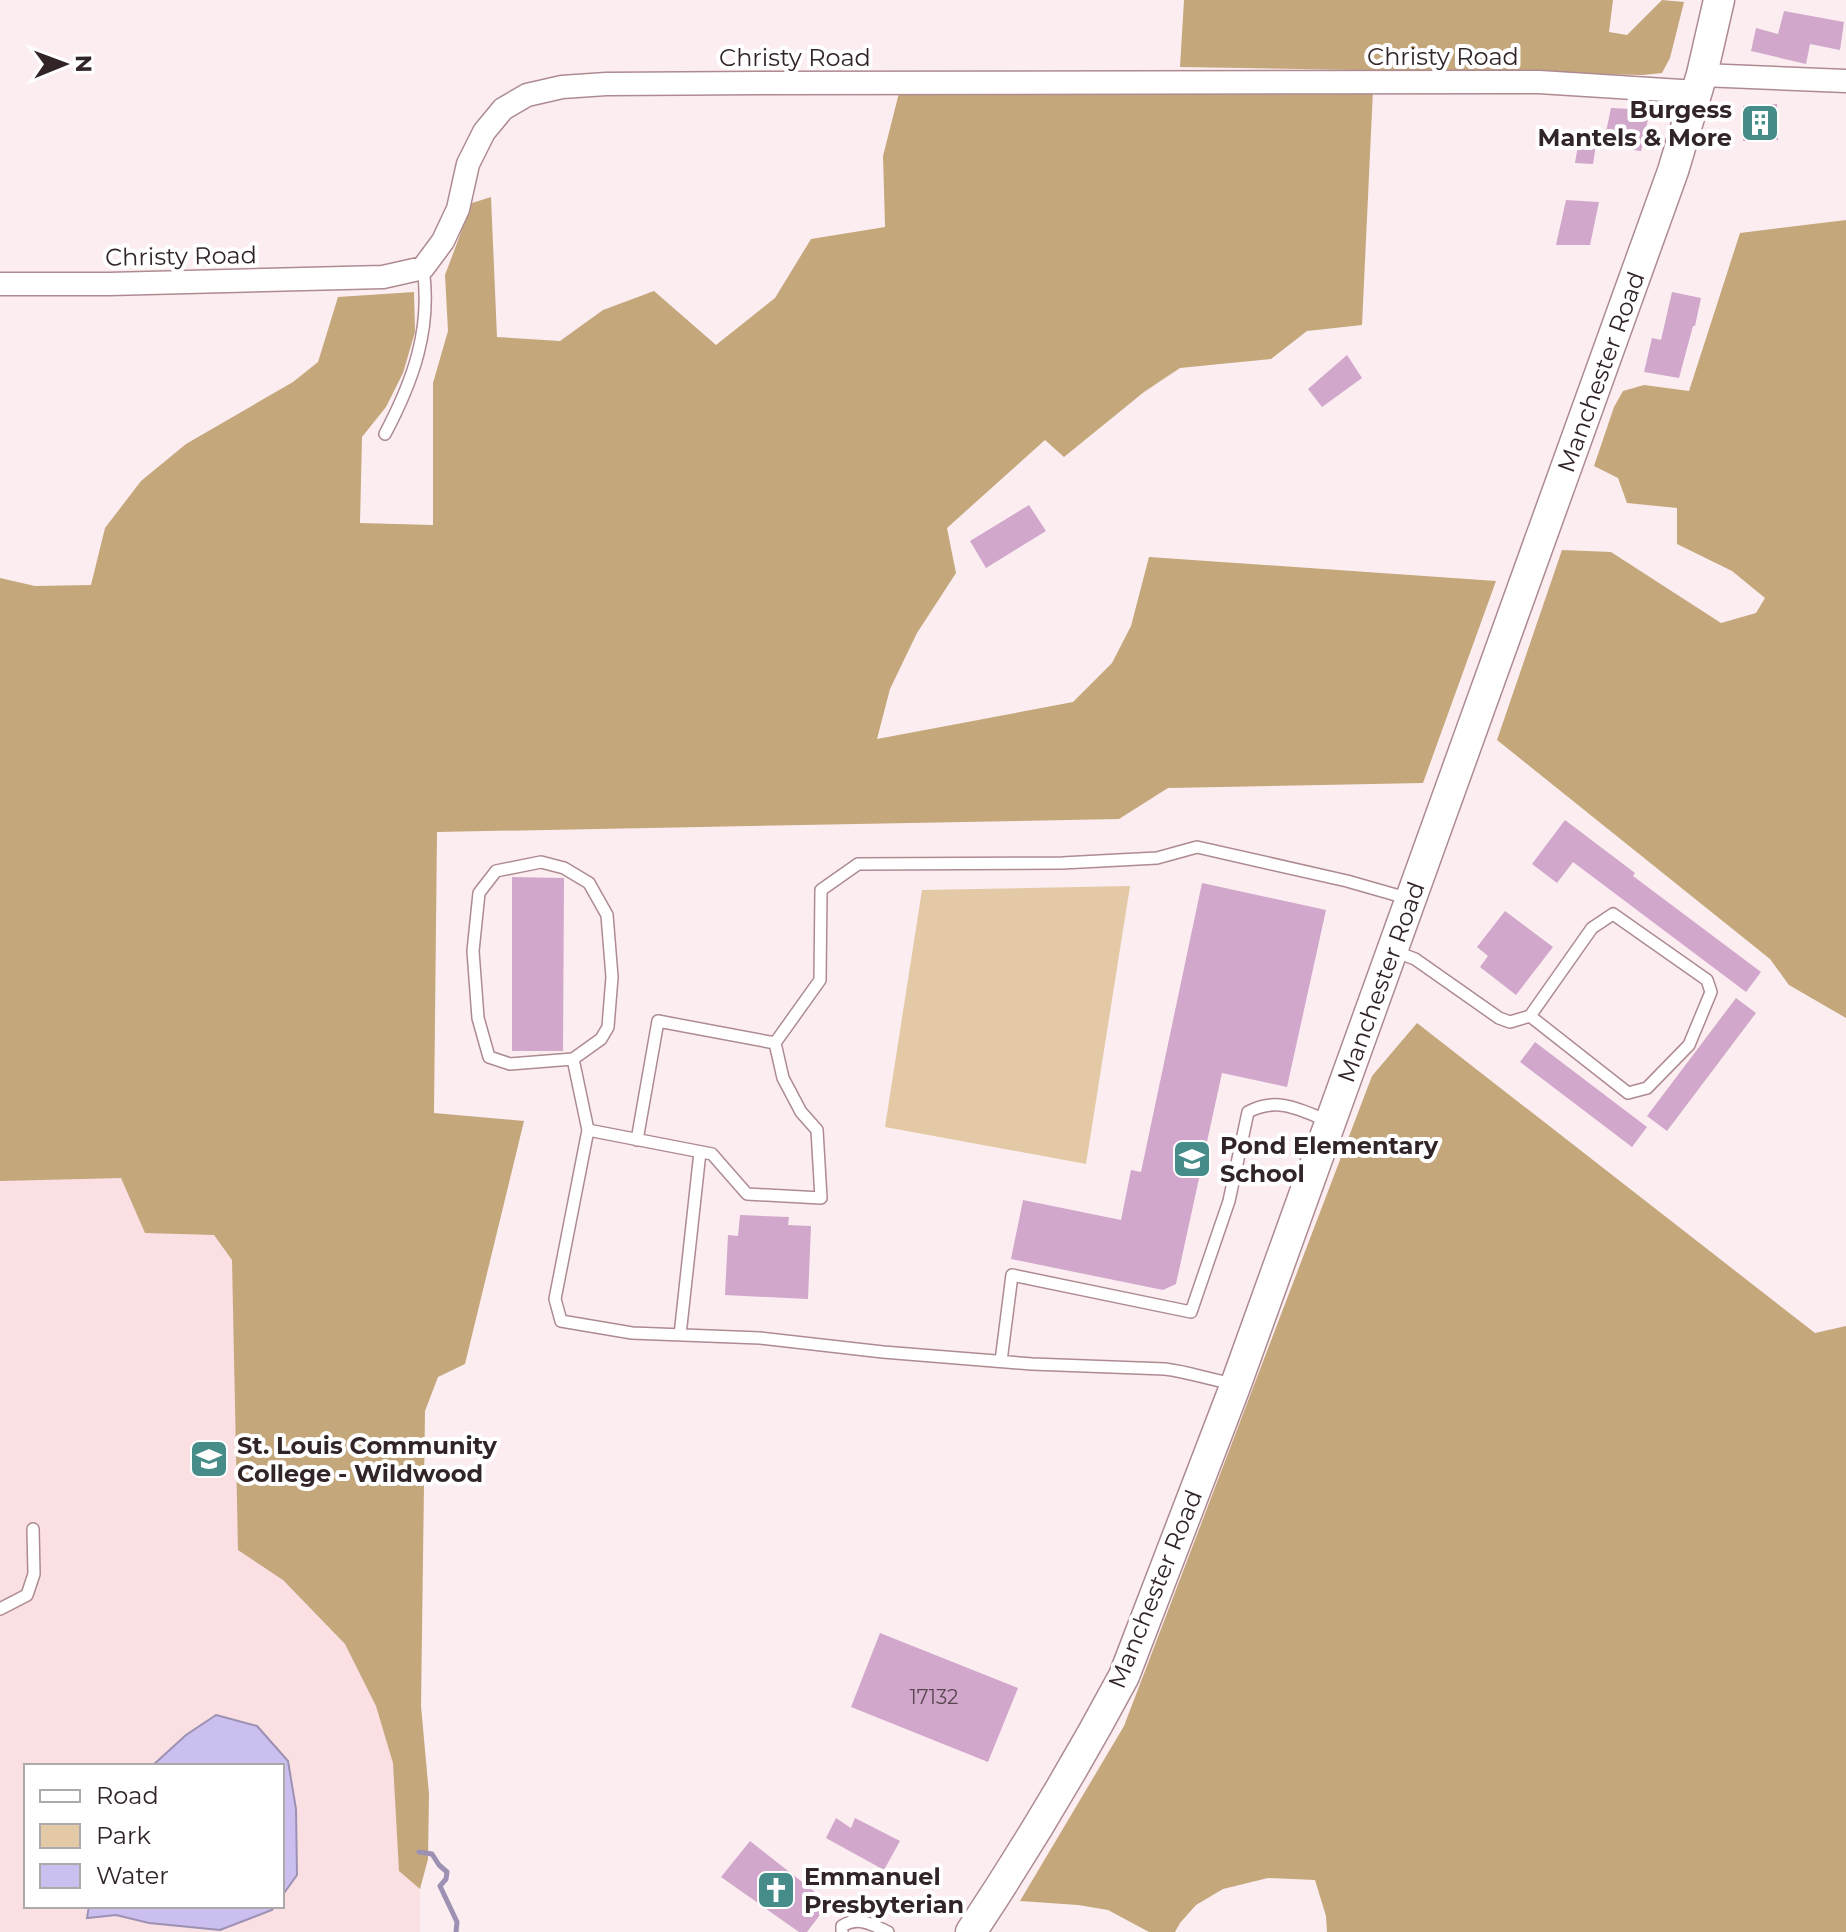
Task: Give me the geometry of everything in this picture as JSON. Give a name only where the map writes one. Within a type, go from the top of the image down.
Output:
[{"type":"street","name":"Manchester Road","points":[[971,1932],[1021,1854],[1124,1676],[1236,1384],[1673,171],[1719,0]]},
{"type":"street","name":"Christy Road","points":[[0,284],[383,277],[423,268],[443,241],[458,209],[468,164],[484,132],[503,109],[527,95],[562,87],[714,83],[1846,81]]},
{"type":"lane","points":[[385,434],[404,398],[416,364],[425,316],[423,268]]},
{"type":"lane","points":[[588,1130],[712,1154],[747,1194],[821,1198],[817,1130],[801,1112],[783,1078],[775,1043],[820,980],[821,890],[858,864],[1062,863],[1157,858],[1197,847],[1411,899]]},
{"type":"lane","points":[[541,862],[564,868],[589,883],[607,915],[612,977],[608,1027],[601,1039],[573,1059],[510,1064],[489,1057],[478,1018],[473,951],[479,893],[496,871],[541,862]]},
{"type":"lane","points":[[1393,951],[1415,959],[1499,1018],[1510,1022],[1530,1016],[1592,928],[1613,914],[1707,980],[1711,992],[1689,1045],[1647,1088],[1628,1093],[1530,1016]]},
{"type":"lane","points":[[637,1140],[658,1021],[775,1043]]},
{"type":"lane","points":[[573,1059],[588,1130],[555,1299],[561,1321],[632,1333],[760,1338],[883,1352],[1165,1369],[1236,1384]]},
{"type":"lane","points":[[1001,1361],[1012,1275],[1191,1312],[1229,1201],[1248,1112],[1274,1103],[1331,1122]]},
{"type":"lane","points":[[680,1335],[700,1152]]},
{"type":"lane","points":[[0,1609],[27,1595],[34,1574],[33,1529]]},
{"type":"lane","points":[[842,1932],[842,1926],[864,1920],[888,1932]]},
{"type":"shaded area","points":[[1184,0],[1613,0],[1609,32],[1627,35],[1662,0],[1684,2],[1670,58],[1662,73],[1643,75],[1180,67]]},
{"type":"shaded area","points":[[900,89],[1373,90],[1362,325],[1307,331],[1271,359],[1180,368],[1144,392],[1064,457],[1045,440],[947,528],[956,573],[917,633],[890,689],[877,739],[1073,702],[1112,663],[1131,626],[1149,557],[1496,581],[1423,783],[1168,788],[1119,819],[437,832],[434,1113],[524,1121],[465,1364],[438,1377],[425,1411],[421,1706],[429,1794],[428,1859],[420,1889],[399,1871],[393,1763],[376,1706],[345,1644],[283,1580],[238,1550],[232,1260],[214,1235],[145,1233],[121,1178],[0,1181],[0,578],[35,586],[91,585],[105,528],[141,481],[186,444],[293,382],[318,362],[338,297],[414,292],[415,332],[403,373],[386,407],[362,437],[360,523],[433,525],[433,383],[448,331],[445,275],[472,203],[491,197],[497,337],[560,341],[603,310],[654,291],[716,345],[775,298],[811,239],[885,227],[883,156]]},
{"type":"shaded area","points":[[1846,220],[1846,1018],[1789,985],[1770,959],[1497,740],[1562,550],[1611,552],[1721,623],[1756,613],[1765,598],[1732,571],[1677,544],[1677,508],[1627,503],[1618,478],[1594,466],[1614,407],[1623,391],[1644,385],[1689,391],[1740,233]]},
{"type":"shaded area","points":[[1417,1023],[1815,1333],[1846,1326],[1846,1932],[1327,1932],[1326,1916],[1315,1880],[1268,1878],[1223,1889],[1196,1905],[1175,1932],[1149,1932],[1108,1910],[1020,1901],[1124,1726],[1372,1076]]},
{"type":"shaded area","name":"St. Louis Community College - Wildwood","points":[[416,1149],[420,1932],[0,1932],[0,1152]]},
{"type":"green space","points":[[1130,886],[1086,1164],[885,1127],[922,890]]},
{"type":"water","points":[[216,1715],[257,1726],[288,1761],[296,1809],[297,1875],[284,1893],[284,1764],[154,1764],[186,1735]]},
{"type":"water","points":[[89,1908],[274,1908],[220,1930],[149,1923],[116,1915],[87,1918]]},
{"type":"building","points":[[1784,11],[1844,22],[1840,50],[1810,44],[1806,64],[1751,51],[1756,28],[1778,34]]},
{"type":"building","name":"Burgess Mantels & More","points":[[1777,104],[1778,140],[1743,141],[1743,106]]},
{"type":"building","points":[[1611,108],[1650,110],[1641,151],[1603,146]]},
{"type":"building","points":[[1597,138],[1593,164],[1575,163],[1579,139]]},
{"type":"building","points":[[1566,200],[1599,202],[1590,245],[1556,245]]},
{"type":"building","points":[[1672,292],[1701,298],[1679,378],[1644,372],[1652,338],[1661,340]]},
{"type":"building","points":[[1347,355],[1362,378],[1322,407],[1308,389]]},
{"type":"building","points":[[1029,505],[1046,531],[986,568],[970,541]]},
{"type":"building","points":[[1565,820],[1635,873],[1633,876],[1761,972],[1746,992],[1573,862],[1557,883],[1532,864]]},
{"type":"building","points":[[512,877],[564,878],[563,1051],[512,1051]]},
{"type":"building","points":[[1202,883],[1326,910],[1287,1087],[1222,1073],[1176,1284],[1163,1290],[1011,1259],[1023,1200],[1121,1220],[1131,1170],[1141,1172]]},
{"type":"building","points":[[1505,911],[1553,947],[1516,995],[1480,967],[1488,956],[1477,947]]},
{"type":"building","points":[[1736,998],[1756,1013],[1667,1131],[1647,1116]]},
{"type":"building","points":[[1535,1042],[1647,1127],[1632,1147],[1520,1062]]},
{"type":"building","points":[[740,1215],[789,1217],[788,1225],[811,1226],[808,1299],[725,1295],[728,1235],[738,1236]]},
{"type":"building","points":[[880,1633],[1018,1688],[988,1762],[851,1707]]},
{"type":"building","points":[[836,1818],[851,1828],[855,1818],[900,1841],[884,1870],[826,1838]]},
{"type":"building","name":"Emmanuel Presbyterian","points":[[750,1841],[829,1903],[807,1932],[799,1932],[721,1877]]},
{"type":"waterway","points":[[419,1852],[432,1854],[447,1872],[440,1886],[457,1922],[456,1932]]},
{"type":"place","name":"Burgess Mantels & More","points":[[1760,123]]},
{"type":"place","name":"Pond Elementary School","points":[[1192,1159]]},
{"type":"place","name":"St. Louis Community College - Wildwood","points":[[209,1459]]},
{"type":"place","name":"Emmanuel Presbyterian","points":[[776,1890]]}]
